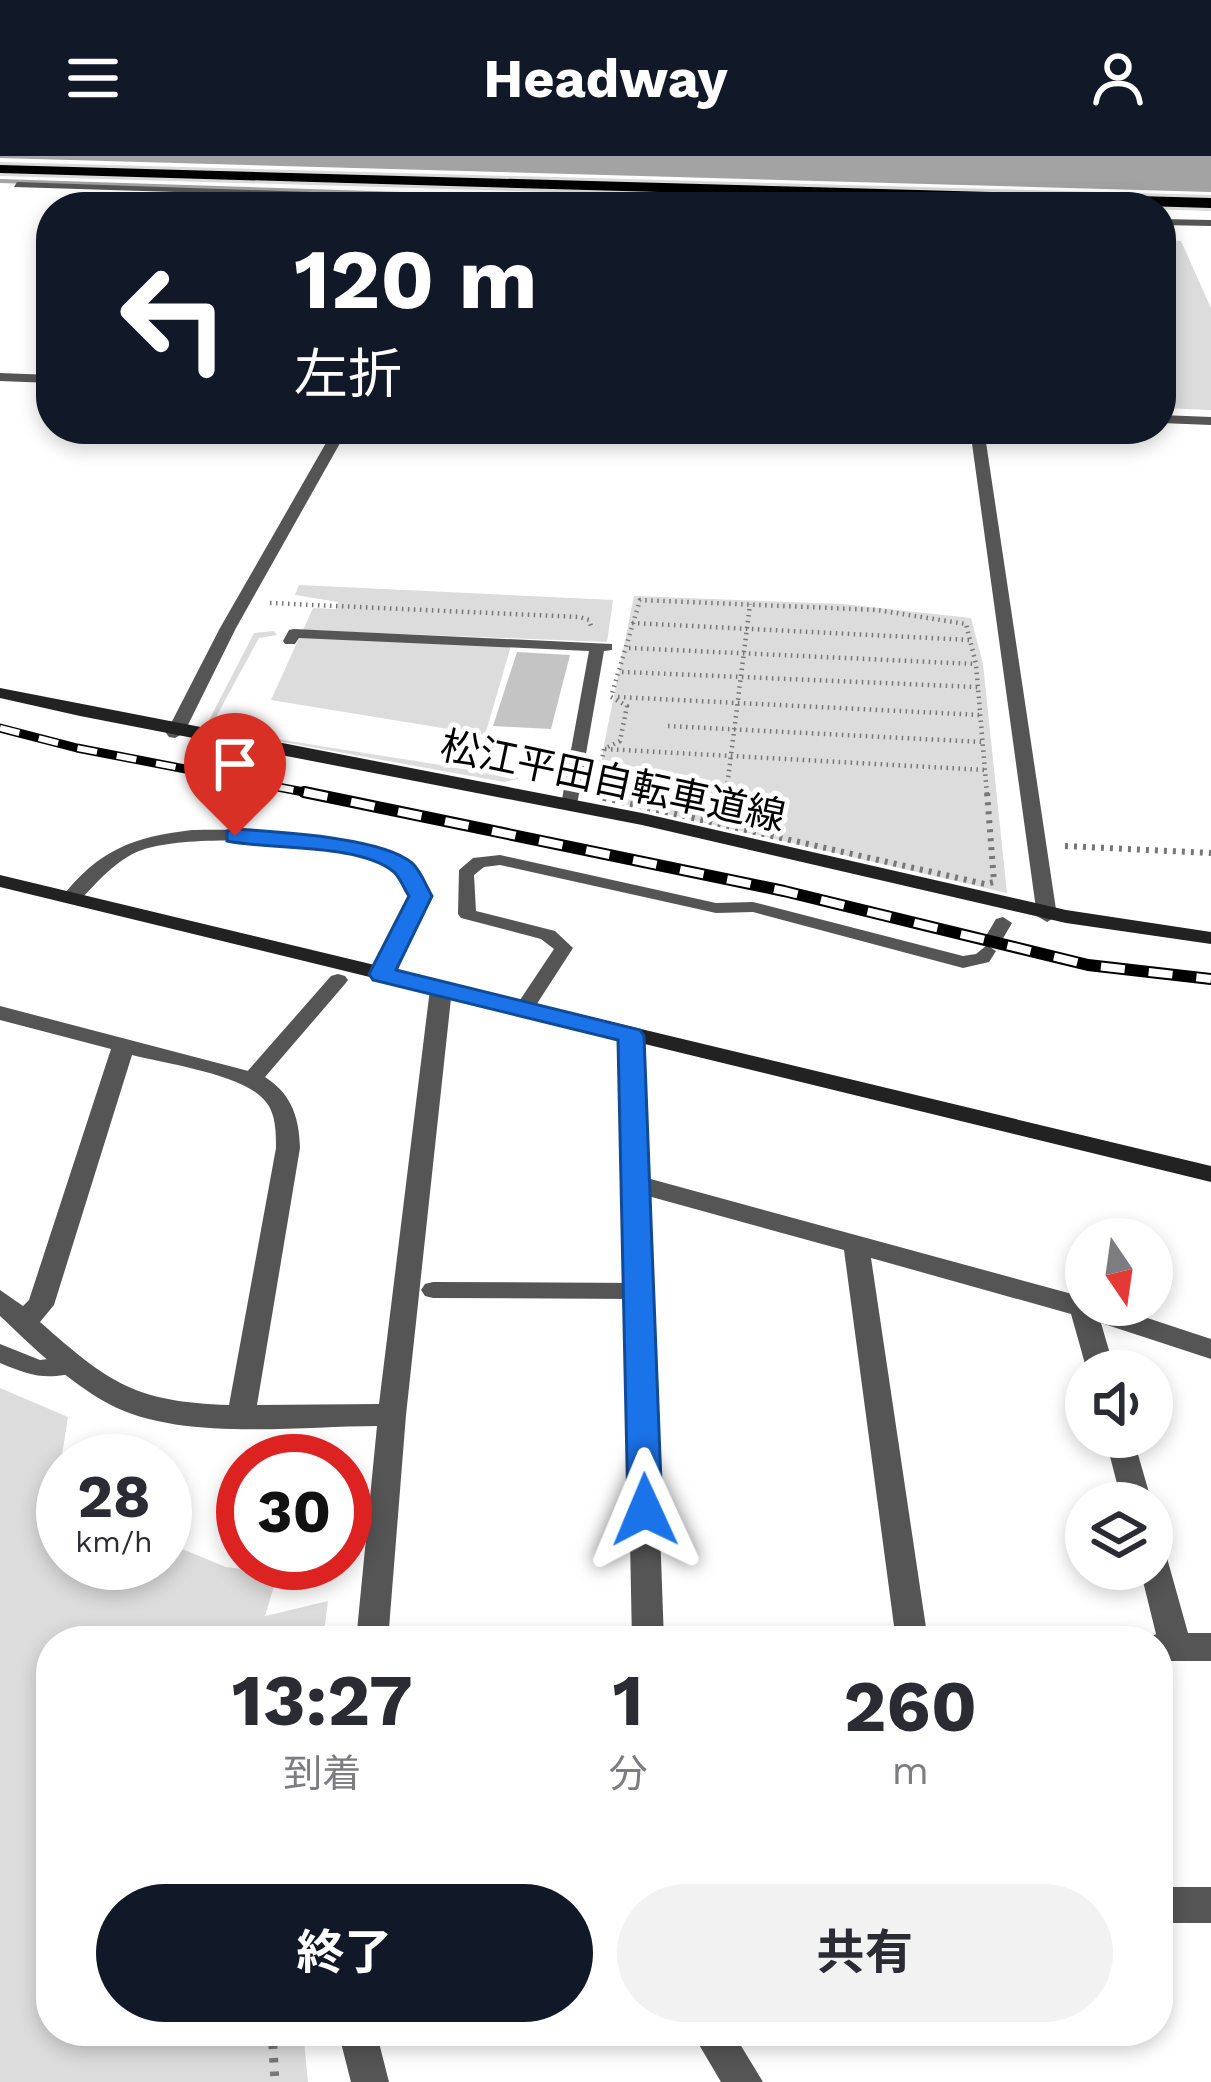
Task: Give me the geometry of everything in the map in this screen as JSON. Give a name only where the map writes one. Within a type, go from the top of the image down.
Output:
[{"type":"highway","points":[[0,172],[781,192]]},
{"type":"highway","points":[[1176,202],[1211,203]]},
{"type":"street","points":[[0,172],[20,182],[224,192]]},
{"type":"street","points":[[0,198],[20,182]]},
{"type":"street","points":[[1176,222],[1211,223]]},
{"type":"street","points":[[0,377],[36,378]]},
{"type":"street","points":[[1176,420],[1211,421]]},
{"type":"street","points":[[175,733],[333,444]]},
{"type":"street","points":[[979,444],[1047,916]]},
{"type":"street","name":"松江平田自転車道線","points":[[0,693],[175,733],[568,805],[1047,916],[1211,938]]},
{"type":"street","points":[[71,898],[104,865],[133,846],[163,838],[202,834],[299,840],[382,856],[405,869],[420,896],[382,974]]},
{"type":"street","points":[[0,881],[1211,1174]]},
{"type":"street","points":[[373,1626],[392,1415],[441,989]]},
{"type":"street","points":[[0,1013],[252,1079],[268,1088],[285,1109],[289,1148],[242,1414]]},
{"type":"street","points":[[631,1036],[649,1626]]},
{"type":"street","points":[[23,1322],[40,1305],[124,1046]]},
{"type":"street","points":[[638,1184],[1065,1302]]},
{"type":"street","points":[[856,1243],[910,1626]]},
{"type":"street","points":[[0,1300],[72,1365],[126,1401],[167,1413],[392,1415]]},
{"type":"street","points":[[1141,1326],[1211,1349]]},
{"type":"street","points":[[1157,1590],[1163,1626]]},
{"type":"street","points":[[1173,1647],[1211,1647]]},
{"type":"street","points":[[1173,1905],[1211,1905]]},
{"type":"street","points":[[361,2046],[370,2082]]},
{"type":"street","points":[[720,2046],[744,2082]]},
{"type":"lane","points":[[290,641],[294,633],[602,647],[568,805]]},
{"type":"lane","points":[[524,1010],[563,948],[548,935],[467,914],[465,874],[479,862],[500,860],[716,908],[753,907],[963,962],[982,958],[995,937]]},
{"type":"lane","points":[[252,1079],[338,980]]},
{"type":"lane","points":[[433,1290],[640,1291]]},
{"type":"lane","points":[[0,1354],[38,1370],[72,1365]]},
{"type":"path","points":[[604,749],[596,792],[604,798],[985,884],[994,882],[976,664],[966,624],[750,604],[640,600],[611,697]]},
{"type":"path","points":[[243,602],[578,617],[589,620],[591,626]]},
{"type":"path","points":[[723,825],[750,604]]},
{"type":"path","points":[[632,623],[970,640]]},
{"type":"path","points":[[634,648],[976,664]]},
{"type":"path","points":[[621,671],[978,687]]},
{"type":"path","points":[[611,697],[980,716]]},
{"type":"path","points":[[604,749],[620,741],[627,706],[611,697]]},
{"type":"path","points":[[668,726],[982,742]]},
{"type":"path","points":[[580,748],[985,770]]},
{"type":"path","points":[[1037,845],[1211,853]]},
{"type":"path","points":[[273,2046],[274,2082]]},
{"type":"shaded area","points":[[1211,156],[1211,192],[0,158]]},
{"type":"shaded area","points":[[0,179],[401,192],[264,192],[0,183]]},
{"type":"shaded area","points":[[1176,241],[1181,241],[1211,308],[1211,410],[1176,409]]},
{"type":"shaded area","points":[[299,585],[613,600],[607,642],[303,630],[313,608],[336,609],[338,602],[295,595]]},
{"type":"shaded area","points":[[634,596],[843,604],[971,618],[983,664],[1007,893],[598,798]]},
{"type":"shaded area","points":[[274,631],[277,635],[259,638],[216,717],[233,721],[226,731],[466,769],[484,763],[517,770],[518,779],[504,782],[205,728],[254,633]]},
{"type":"shaded area","points":[[300,636],[511,646],[485,735],[271,700]]},
{"type":"shaded area","points":[[0,1388],[68,1417],[65,1434],[36,1434],[36,1590],[192,1590],[192,1553],[216,1563],[216,1590],[273,1590],[265,1616],[328,1601],[325,1626],[36,1626],[36,2046],[304,2046],[308,2082],[0,2082]]},
{"type":"building","points":[[517,652],[570,655],[551,729],[493,726]]},
{"type":"railway","points":[[0,728],[77,748],[311,793]]},
{"type":"railway","points":[[304,792],[311,793]]},
{"type":"railway","points":[[311,793],[319,795]]},
{"type":"railway","points":[[311,793],[784,891],[1088,965],[1211,979]]},
{"type":"route","points":[[235,836],[299,840],[382,856],[405,869],[420,896],[382,974],[631,1036],[645,1510]]}]
